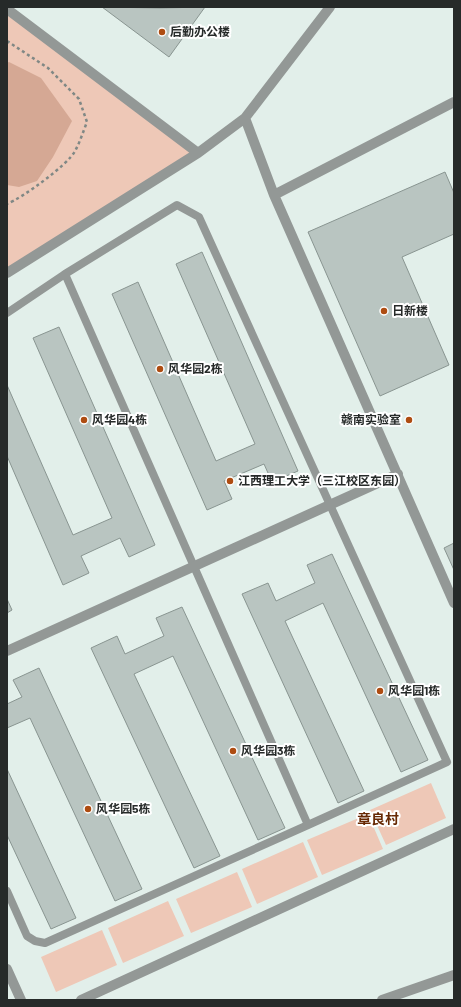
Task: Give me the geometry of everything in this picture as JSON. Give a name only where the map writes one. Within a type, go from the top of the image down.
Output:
[{"type":"street","points":[[7,273],[198,153],[245,118],[330,7]]},
{"type":"street","points":[[7,9],[198,153]]},
{"type":"street","points":[[274,195],[454,102]]},
{"type":"street","points":[[245,118],[274,195],[454,602]]},
{"type":"street","points":[[7,651],[398,474]]},
{"type":"street","points":[[81,1000],[454,829]]},
{"type":"street","points":[[7,969],[21,1000]]},
{"type":"street","points":[[382,1000],[454,976]]},
{"type":"lane","points":[[7,313],[65,274],[177,206],[199,217],[331,504],[447,762],[45,943],[35,941],[27,936],[7,891]]},
{"type":"lane","points":[[65,274],[308,825]]},
{"type":"path","points":[[7,41],[48,68],[78,99],[87,122],[75,153],[52,174],[15,201],[7,204]]},
{"type":"shaded area","points":[[7,9],[198,153],[7,273]]},
{"type":"shaded area","points":[[9,62],[41,78],[72,121],[53,157],[37,181],[19,187],[7,185],[7,63]]},
{"type":"shaded area","points":[[431,783],[446,818],[386,845],[370,810]]},
{"type":"shaded area","points":[[368,814],[383,849],[322,875],[307,840]]},
{"type":"shaded area","points":[[303,842],[318,877],[257,904],[242,869]]},
{"type":"shaded area","points":[[237,872],[252,907],[191,933],[176,899]]},
{"type":"shaded area","points":[[168,901],[184,936],[123,963],[108,928]]},
{"type":"shaded area","points":[[102,930],[117,965],[56,992],[41,957]]},
{"type":"building","name":"后勤办公楼","points":[[102,7],[160,8],[205,7],[169,57]]},
{"type":"building","name":"日新楼","points":[[445,172],[454,193],[454,234],[402,257],[449,365],[380,396],[308,232]]},
{"type":"building","name":"风华园2栋","points":[[202,252],[298,471],[272,482],[264,464],[224,481],[232,499],[207,510],[112,294],[138,282],[216,461],[255,444],[176,264]]},
{"type":"building","name":"风华园4栋","points":[[59,327],[155,545],[129,557],[120,538],[81,556],[89,573],[63,585],[7,456],[7,385],[73,535],[112,518],[33,338]]},
{"type":"building","points":[[454,543],[454,570],[444,548]]},
{"type":"building","name":"风华园1栋","points":[[332,554],[428,760],[401,772],[323,603],[285,621],[364,791],[338,803],[242,594],[268,583],[276,601],[315,583],[307,565]]},
{"type":"building","points":[[7,599],[12,610],[7,613]]},
{"type":"building","name":"风华园3栋","points":[[182,607],[285,828],[258,840],[173,656],[134,674],[220,856],[194,868],[91,648],[117,636],[125,654],[164,636],[156,618]]},
{"type":"building","name":"风华园5栋","points":[[39,668],[142,889],[115,901],[30,718],[7,728],[7,704],[22,697],[13,680]]},
{"type":"building","points":[[7,769],[76,918],[51,929],[7,835]]},
{"type":"place","name":"后勤办公楼","points":[[162,32]]},
{"type":"place","name":"日新楼","points":[[384,311]]},
{"type":"place","name":"风华园2栋","points":[[160,369]]},
{"type":"place","name":"风华园4栋","points":[[84,420]]},
{"type":"place","name":"赣南实验室","points":[[409,420]]},
{"type":"place","name":"江西理工大学（三江校区东园）","points":[[230,481]]},
{"type":"place","name":"风华园1栋","points":[[380,691]]},
{"type":"place","name":"风华园3栋","points":[[233,751]]},
{"type":"place","name":"风华园5栋","points":[[88,809]]},
{"type":"district","name":"章良村","points":[[378,819]]}]
